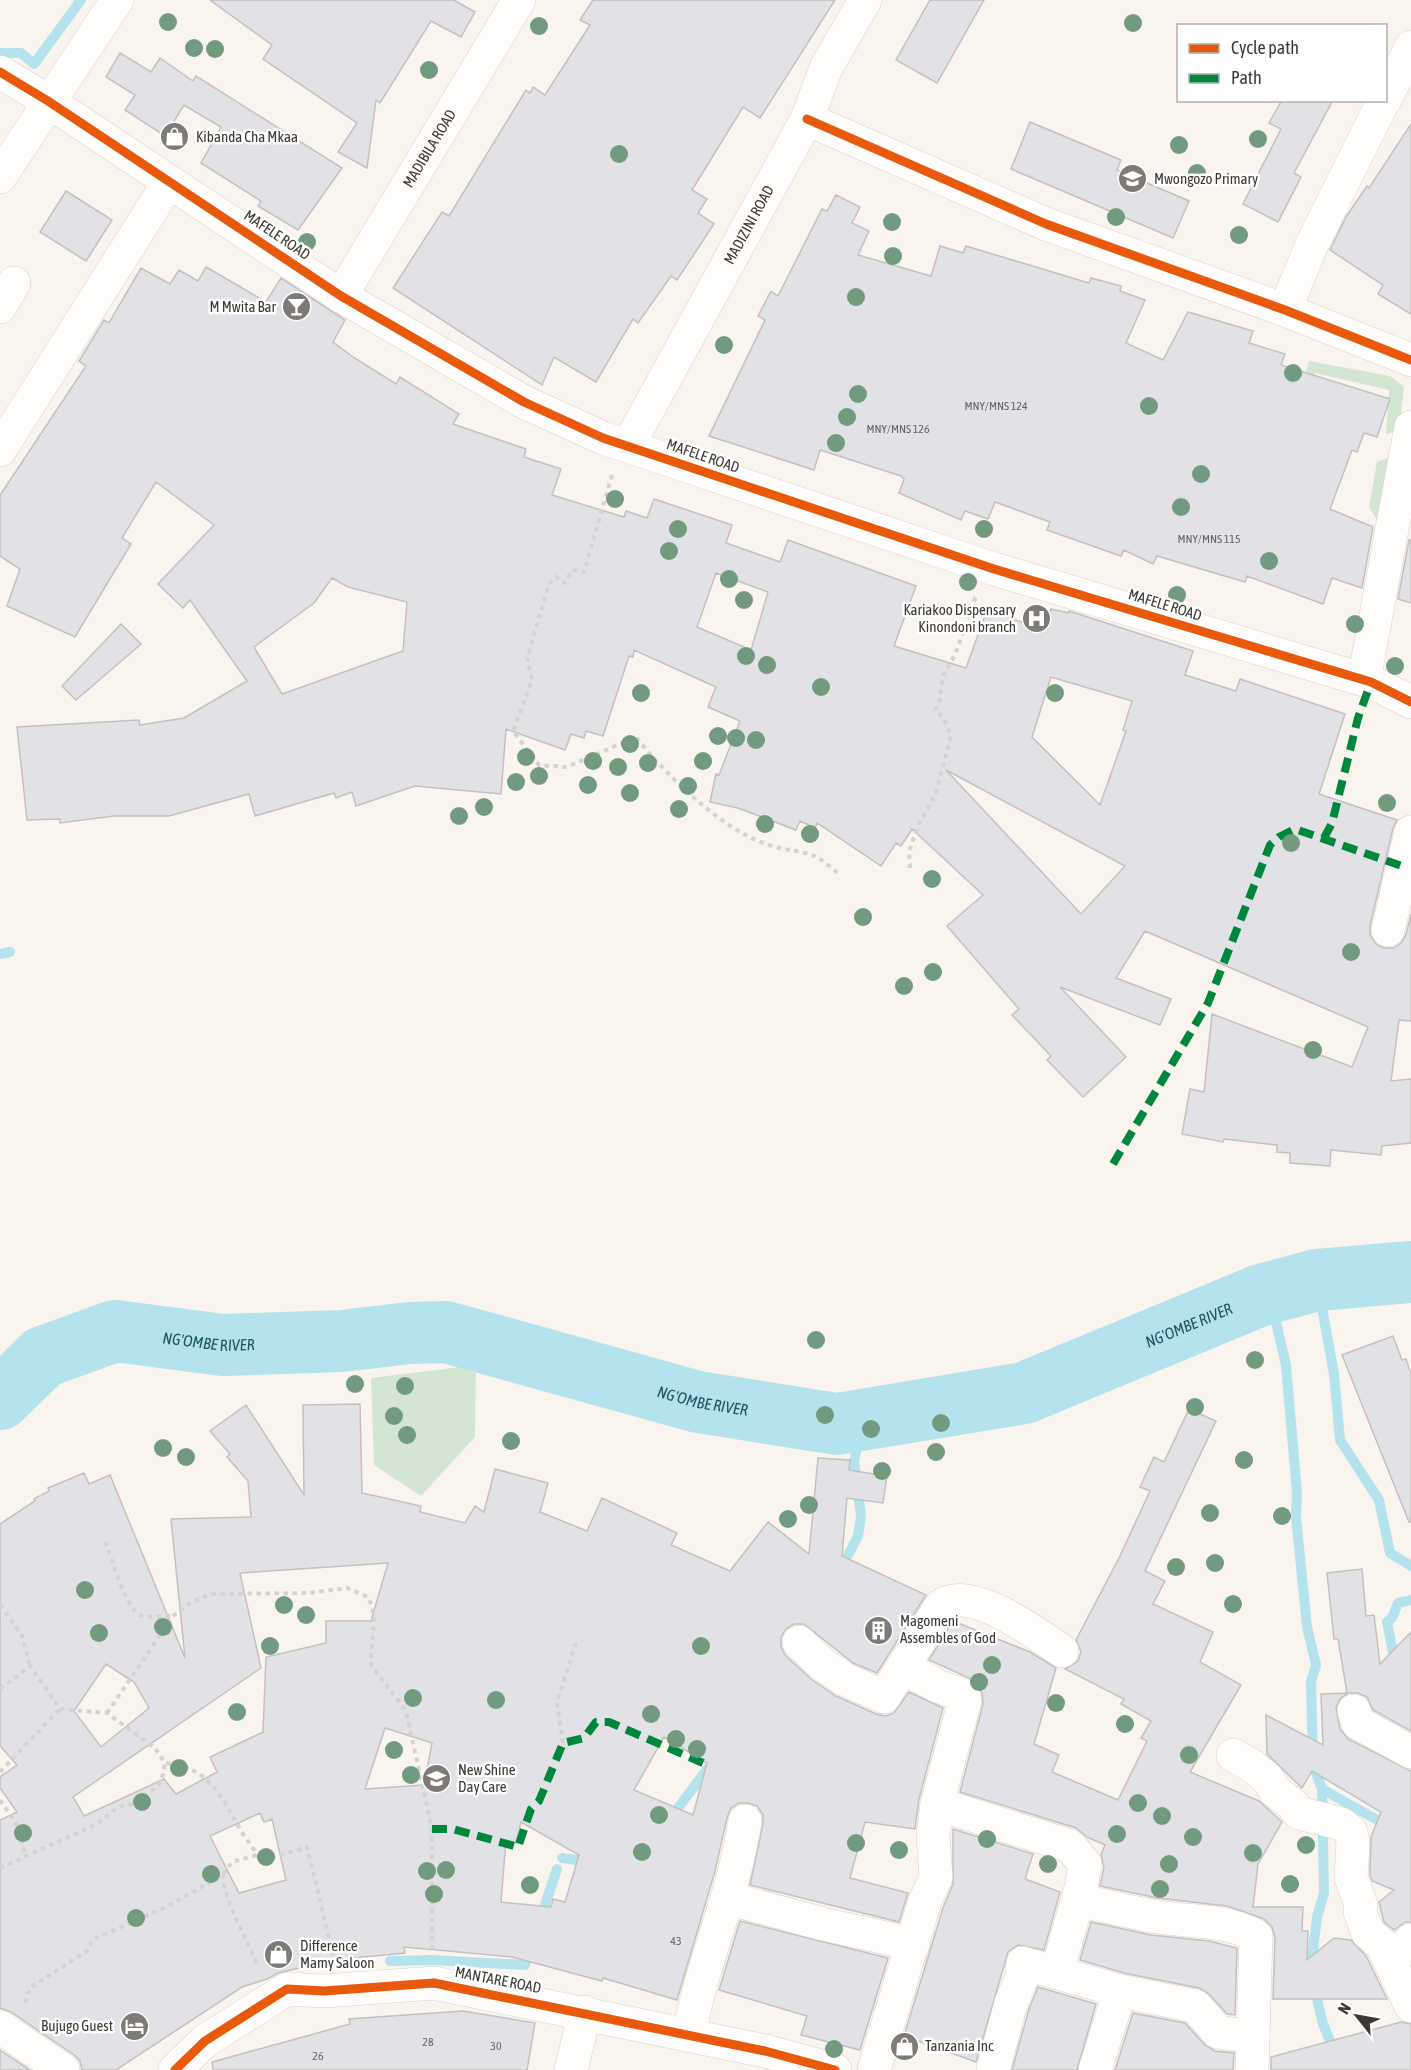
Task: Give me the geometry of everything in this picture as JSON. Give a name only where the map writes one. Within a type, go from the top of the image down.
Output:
[{"type":"street","points":[[0,177],[48,101],[117,0]]},
{"type":"street","name":"MADIBILA ROAD","points":[[341,296],[519,0]]},
{"type":"street","name":"MADIZINI ROAD","points":[[616,442],[807,119],[826,68],[865,0]]},
{"type":"street","points":[[1387,95],[1411,47]]},
{"type":"street","name":"MAFELE ROAD","points":[[0,72],[48,101],[341,296],[524,402],[616,442],[994,569],[1364,680],[1411,702]]},
{"type":"street","points":[[1285,310],[1312,244],[1383,102]]},
{"type":"street","points":[[807,119],[1046,224],[1285,310],[1411,360]]},
{"type":"street","points":[[0,450],[169,182]]},
{"type":"street","points":[[1364,680],[1411,427]]},
{"type":"street","points":[[1389,930],[1411,832]]},
{"type":"street","points":[[799,1642],[822,1664],[844,1679],[884,1697],[941,1606],[949,1600],[958,1599],[993,1609],[1031,1629],[1062,1651]]},
{"type":"street","points":[[874,2070],[914,1944],[925,1901],[936,1877],[933,1836],[938,1804],[965,1700],[963,1695],[937,1686],[903,1667]]},
{"type":"street","points":[[1354,1711],[1358,1723],[1411,1752]]},
{"type":"street","points":[[1233,1755],[1251,1765],[1268,1779],[1275,1791],[1293,1805],[1299,1813],[1342,1824],[1351,1832],[1353,1843],[1351,1878],[1361,1905],[1360,1912],[1368,1933],[1396,1943],[1411,2006]]},
{"type":"street","points":[[938,1804],[1070,1846],[1085,1864],[1078,1900],[1057,1972]]},
{"type":"street","points":[[689,2035],[696,2001],[733,1882],[745,1821]]},
{"type":"street","points":[[727,1898],[823,1924],[914,1944]]},
{"type":"street","points":[[1078,1900],[1164,1918],[1215,1923],[1245,1929],[1256,1935],[1252,2070]]},
{"type":"street","points":[[993,2070],[1011,2003],[1022,1977],[1023,1963],[1120,1991],[1195,2006],[1218,2032],[1253,2037]]},
{"type":"street","name":"MANTARE ROAD","points":[[175,2070],[205,2041],[287,1989],[324,1991],[434,1983],[689,2035],[763,2060],[835,2070]]},
{"type":"street","points":[[1095,2070],[1120,1991]]},
{"type":"street","points":[[571,2070],[585,2012]]},
{"type":"street","points":[[2,2028],[63,2070]]},
{"type":"path","points":[[616,442],[614,472],[607,486],[604,509],[584,572],[572,570],[565,583],[556,577],[549,584],[527,658],[532,680],[513,731],[539,765],[567,767],[636,736],[660,768],[728,823],[765,844],[812,853],[827,862],[840,876]]},
{"type":"path","points":[[910,868],[909,850],[918,826],[936,793],[951,735],[944,717],[935,710],[939,704],[943,675],[955,655],[974,604],[977,586],[994,569]]},
{"type":"path","points":[[105,1542],[126,1598],[138,1614],[148,1617],[174,1615]]},
{"type":"path","points":[[107,1713],[174,1615],[192,1602],[211,1594],[308,1593],[347,1588],[368,1597],[374,1608],[370,1665],[406,1711],[432,1829],[434,1983]]},
{"type":"path","points":[[0,1605],[22,1636],[30,1666],[60,1709]]},
{"type":"path","points":[[562,1743],[557,1702],[576,1643]]},
{"type":"path","points":[[0,1689],[30,1666]]},
{"type":"path","points":[[0,1868],[97,1824],[118,1808],[134,1804],[157,1787],[162,1779],[165,1763],[155,1748],[107,1713],[60,1709]]},
{"type":"path","points":[[0,1772],[60,1709]]},
{"type":"path","points":[[165,1763],[187,1766],[197,1771],[219,1792],[261,1861],[303,1847],[310,1850],[335,1964]]},
{"type":"path","points":[[0,1800],[17,1825],[26,1857]]},
{"type":"path","points":[[2,2028],[24,2004],[30,1988],[88,1950],[92,1940],[164,1908],[223,1875],[232,1862],[257,1855]]},
{"type":"path","points":[[223,1875],[223,1888],[243,1930],[269,2002]]},
{"type":"green space","points":[[1309,361],[1390,376],[1404,387],[1399,431],[1386,434],[1389,390],[1315,373],[1302,423],[1292,422]]},
{"type":"green space","points":[[1389,457],[1381,526],[1369,507],[1377,462]]},
{"type":"green space","points":[[476,1365],[475,1437],[421,1496],[374,1465],[371,1378]]},
{"type":"building","points":[[210,0],[454,0],[475,12],[461,37],[431,21],[380,103],[376,100],[367,168],[338,152],[357,123],[263,59],[272,45]]},
{"type":"building","points":[[593,0],[835,0],[760,118],[743,107],[692,190],[707,199],[698,213],[714,224],[677,280],[671,276],[638,323],[633,319],[596,382],[554,357],[542,385],[393,288],[442,212],[449,216],[526,90],[530,93],[533,87],[545,95],[590,25],[580,20]]},
{"type":"building","points":[[930,0],[984,0],[937,83],[896,60]]},
{"type":"building","points":[[120,53],[151,72],[160,58],[193,81],[196,76],[342,168],[298,230],[258,206],[261,201],[201,163],[221,127],[184,105],[165,136],[125,110],[135,95],[106,77]]},
{"type":"building","points":[[1281,102],[1332,102],[1294,173],[1301,177],[1278,222],[1243,204],[1281,129],[1269,123]]},
{"type":"building","points":[[1030,122],[1121,160],[1117,170],[1189,201],[1173,238],[1011,169]]},
{"type":"building","points":[[1411,124],[1411,314],[1378,294],[1383,285],[1330,250],[1346,217],[1367,186],[1369,188]]},
{"type":"building","points":[[66,191],[112,220],[86,261],[40,232]]},
{"type":"building","points":[[836,195],[860,207],[852,223],[869,231],[858,255],[931,276],[940,246],[963,253],[966,246],[1089,283],[1091,278],[1121,286],[1120,291],[1145,300],[1126,343],[1163,360],[1188,312],[1253,331],[1249,343],[1285,354],[1281,365],[1390,399],[1377,437],[1364,433],[1357,452],[1352,450],[1330,509],[1373,527],[1362,588],[1332,578],[1323,604],[1247,576],[1245,582],[1157,556],[1153,564],[1124,550],[1121,556],[1047,530],[1050,522],[995,502],[988,519],[965,511],[961,520],[899,493],[904,479],[901,476],[820,450],[814,470],[709,436],[765,320],[758,316],[771,291],[778,296],[822,209],[827,211]]},
{"type":"building","points":[[206,267],[266,302],[281,278],[345,320],[333,342],[353,357],[396,384],[400,377],[459,414],[453,424],[526,449],[524,457],[561,469],[552,495],[624,517],[626,511],[647,518],[654,499],[732,525],[726,543],[780,562],[788,540],[916,586],[894,646],[966,668],[987,610],[1045,630],[1051,609],[1068,613],[1069,611],[1193,651],[1185,675],[1236,691],[1240,679],[1345,714],[1319,794],[1397,820],[1393,828],[1370,926],[1370,935],[1376,944],[1384,948],[1394,948],[1406,935],[1411,914],[1411,1021],[1399,1020],[1391,1081],[1411,1079],[1411,1143],[1382,1146],[1381,1155],[1331,1150],[1330,1166],[1290,1163],[1290,1153],[1277,1152],[1277,1145],[1224,1139],[1223,1142],[1182,1134],[1190,1089],[1204,1092],[1212,1014],[1352,1067],[1368,1027],[1145,931],[1116,978],[1171,999],[1160,1025],[1060,987],[1126,1057],[1083,1097],[1047,1060],[1051,1056],[1012,1015],[1019,1009],[947,926],[983,895],[912,829],[901,846],[896,843],[881,866],[817,823],[815,828],[800,821],[796,830],[738,808],[710,802],[716,774],[719,775],[740,721],[708,707],[716,687],[634,650],[633,657],[629,656],[603,736],[586,731],[584,738],[571,734],[565,750],[506,729],[501,794],[415,786],[356,806],[352,792],[336,798],[334,793],[255,816],[249,794],[169,816],[114,816],[60,823],[60,819],[27,820],[17,727],[139,720],[140,725],[184,718],[247,681],[190,600],[183,608],[158,584],[214,525],[156,482],[122,538],[131,544],[75,637],[7,606],[20,569],[0,556],[0,495],[86,366],[79,361],[104,320],[109,323],[141,268],[170,284],[179,270],[198,281]],"holes":[[[716,573],[768,592],[751,650],[697,627]],[[332,578],[348,587],[407,602],[403,651],[282,694],[254,647],[314,603]],[[1051,677],[1132,701],[1123,730],[1126,731],[1100,805],[1032,737]],[[946,770],[1125,866],[1081,914]]]},
{"type":"building","points":[[1409,540],[1411,540],[1411,603],[1398,599]]},
{"type":"building","points":[[121,624],[141,644],[76,700],[62,686]]},
{"type":"building","points":[[1393,1336],[1402,1360],[1406,1359],[1411,1374],[1411,1522],[1409,1522],[1342,1355]]},
{"type":"building","points":[[360,1404],[362,1493],[421,1506],[420,1512],[465,1523],[475,1506],[484,1512],[495,1469],[548,1483],[540,1512],[587,1531],[602,1498],[677,1533],[671,1545],[730,1571],[768,1522],[809,1554],[818,1458],[850,1460],[849,1470],[887,1476],[883,1503],[847,1498],[842,1556],[926,1595],[877,1673],[853,1663],[804,1624],[794,1624],[786,1629],[781,1637],[781,1647],[786,1656],[811,1679],[836,1696],[876,1714],[886,1716],[894,1713],[909,1692],[943,1708],[919,1799],[915,1829],[865,1822],[850,1878],[908,1893],[899,1922],[750,1885],[763,1815],[757,1806],[739,1803],[731,1808],[727,1818],[715,1871],[677,2000],[603,1978],[602,1981],[512,1957],[404,1947],[405,1953],[334,1960],[278,1973],[242,1987],[116,2070],[82,2070],[80,2061],[74,2055],[11,2012],[0,2008],[0,1820],[17,1812],[0,1788],[0,1777],[17,1765],[0,1746],[0,1524],[49,1491],[48,1488],[84,1473],[89,1484],[110,1475],[185,1658],[171,1519],[251,1517],[248,1481],[227,1457],[230,1454],[210,1431],[246,1405],[304,1495],[303,1405]],"holes":[[[388,1563],[371,1621],[326,1621],[326,1643],[266,1657],[263,1732],[210,1757],[217,1772],[176,1794],[164,1779],[84,1816],[73,1797],[261,1668],[240,1573]],[[106,1664],[134,1682],[149,1708],[101,1747],[74,1711]],[[385,1728],[432,1743],[424,1785],[365,1789]],[[664,1737],[707,1763],[693,1815],[634,1790]],[[260,1813],[264,1822],[272,1819],[286,1880],[239,1893],[210,1836]],[[521,1822],[579,1855],[565,1902],[553,1899],[551,1907],[501,1902],[506,1840],[516,1843]]]},
{"type":"building","points":[[1189,1409],[1216,1421],[1145,1571],[1165,1581],[1153,1604],[1213,1632],[1200,1662],[1241,1685],[1190,1772],[1259,1801],[1282,1822],[1258,1864],[1253,1907],[1303,1907],[1302,1931],[1308,1931],[1307,1960],[1334,1938],[1351,1940],[1366,1956],[1387,1999],[1273,1999],[1275,1937],[1272,1927],[1264,1919],[1227,1906],[1157,1898],[1100,1886],[1104,1867],[1101,1854],[1105,1845],[1087,1837],[1076,1828],[960,1792],[983,1704],[982,1693],[976,1681],[929,1660],[953,1621],[1030,1652],[1056,1668],[1034,1744],[1059,1755],[1052,1772],[1118,1800],[1147,1741],[1141,1738],[1151,1721],[1121,1704],[1124,1699],[1065,1669],[1078,1661],[1081,1652],[1076,1640],[1119,1558],[1150,1491],[1140,1487],[1154,1457],[1164,1462]]},
{"type":"building","points":[[1362,1569],[1366,1616],[1374,1615],[1380,1664],[1411,1632],[1411,1731],[1373,1710],[1367,1697],[1358,1693],[1348,1693],[1340,1699],[1336,1708],[1340,1729],[1348,1739],[1411,1771],[1411,1922],[1405,1922],[1394,1930],[1384,1922],[1379,1902],[1394,1890],[1372,1881],[1370,1875],[1371,1837],[1381,1812],[1312,1771],[1302,1788],[1267,1754],[1266,1715],[1323,1745],[1321,1694],[1347,1693],[1338,1639],[1334,1639],[1327,1573]]},
{"type":"building","points":[[953,1829],[1033,1854],[1025,1879],[1060,1892],[1044,1950],[1018,1945],[1008,1952],[976,2062],[904,2036],[943,1908],[953,1884]]},
{"type":"building","points":[[740,1921],[888,1958],[860,2050],[801,2035],[807,2016],[719,1990]]},
{"type":"building","points":[[1091,1922],[1151,1935],[1209,1941],[1237,1948],[1235,2015],[1227,2014],[1209,1994],[1199,1988],[1124,1973],[1080,1960]]},
{"type":"building","points":[[1038,1987],[1096,2004],[1077,2070],[1012,2070],[1029,2009]]},
{"type":"building","points":[[463,2011],[535,2023],[527,2070],[213,2070],[212,2062],[350,2024],[349,2019]]},
{"type":"building","points":[[1133,2013],[1185,2023],[1205,2045],[1215,2051],[1234,2053],[1233,2070],[1115,2070]]},
{"type":"building","points":[[1401,2022],[1411,2024],[1411,2070],[1271,2070],[1271,2057]]},
{"type":"building","points":[[0,2050],[30,2070],[0,2070]]},
{"type":"waterway","points":[[0,53],[21,53],[34,64],[81,0]]},
{"type":"waterway","points":[[0,954],[10,952]]},
{"type":"waterway","name":"NG'OMBE RIVER","points":[[0,1399],[43,1357],[115,1331],[223,1345],[342,1341],[410,1333],[446,1332],[698,1402],[837,1424],[1024,1393],[1261,1295],[1317,1280],[1411,1272]]},
{"type":"waterway","points":[[1317,1280],[1334,1374],[1340,1440],[1379,1500],[1390,1553],[1411,1566]]},
{"type":"waterway","points":[[1261,1295],[1270,1296],[1286,1365],[1297,1493],[1296,1517],[1307,1627],[1316,1665],[1311,1682],[1313,1765],[1322,1789],[1411,1839]]},
{"type":"waterway","points":[[0,1375],[8,1391]]},
{"type":"waterway","points":[[840,1570],[858,1536],[861,1516],[854,1461],[862,1427],[859,1399],[911,1412]]},
{"type":"waterway","points":[[1395,1662],[1387,1622],[1392,1618],[1398,1603],[1411,1600]]},
{"type":"waterway","points":[[678,1808],[712,1763]]},
{"type":"waterway","points":[[1311,1968],[1317,1917],[1324,1893],[1322,1789]]},
{"type":"waterway","points":[[562,1858],[591,1862]]},
{"type":"waterway","points":[[540,1920],[557,1869]]},
{"type":"waterway","points":[[390,1961],[432,1960],[525,1965],[530,1949]]},
{"type":"waterway","points":[[1314,1986],[1323,2024],[1342,2070]]},
{"type":"marked path","points":[[1324,838],[1332,823],[1358,718],[1371,682]]},
{"type":"marked path","points":[[1113,1164],[1208,1003],[1270,845],[1279,837],[1295,829],[1402,866]]},
{"type":"marked path","points":[[432,1829],[453,1829],[518,1847],[531,1809],[539,1801],[563,1743],[584,1738],[596,1722],[609,1722],[703,1763]]},
{"type":"cycle path","points":[[0,72],[48,101],[341,296],[524,402],[603,438],[994,569],[1371,682],[1411,702]]},
{"type":"cycle path","points":[[807,119],[1046,224],[1285,310],[1411,360]]},
{"type":"cycle path","points":[[175,2070],[205,2041],[287,1989],[324,1991],[434,1983],[765,2051],[835,2070]]},
{"type":"place","name":"Kibanda Cha Mkaa","points":[[175,137]]},
{"type":"place","name":"Mwongozo Primary","points":[[1133,179]]},
{"type":"place","name":"M Mwita Bar","points":[[297,307]]},
{"type":"place","name":"Kariakoo Dispensary Kinondoni branch","points":[[1037,619]]},
{"type":"place","name":"Magomeni Assembles of God","points":[[879,1630]]},
{"type":"place","name":"New Shine Day Care","points":[[437,1779]]},
{"type":"place","name":"Difference Mamy Saloon","points":[[279,1955]]},
{"type":"place","name":"Bujugo Guest","points":[[134,2026]]},
{"type":"place","name":"Tanzania Inc","points":[[904,2046]]}]
